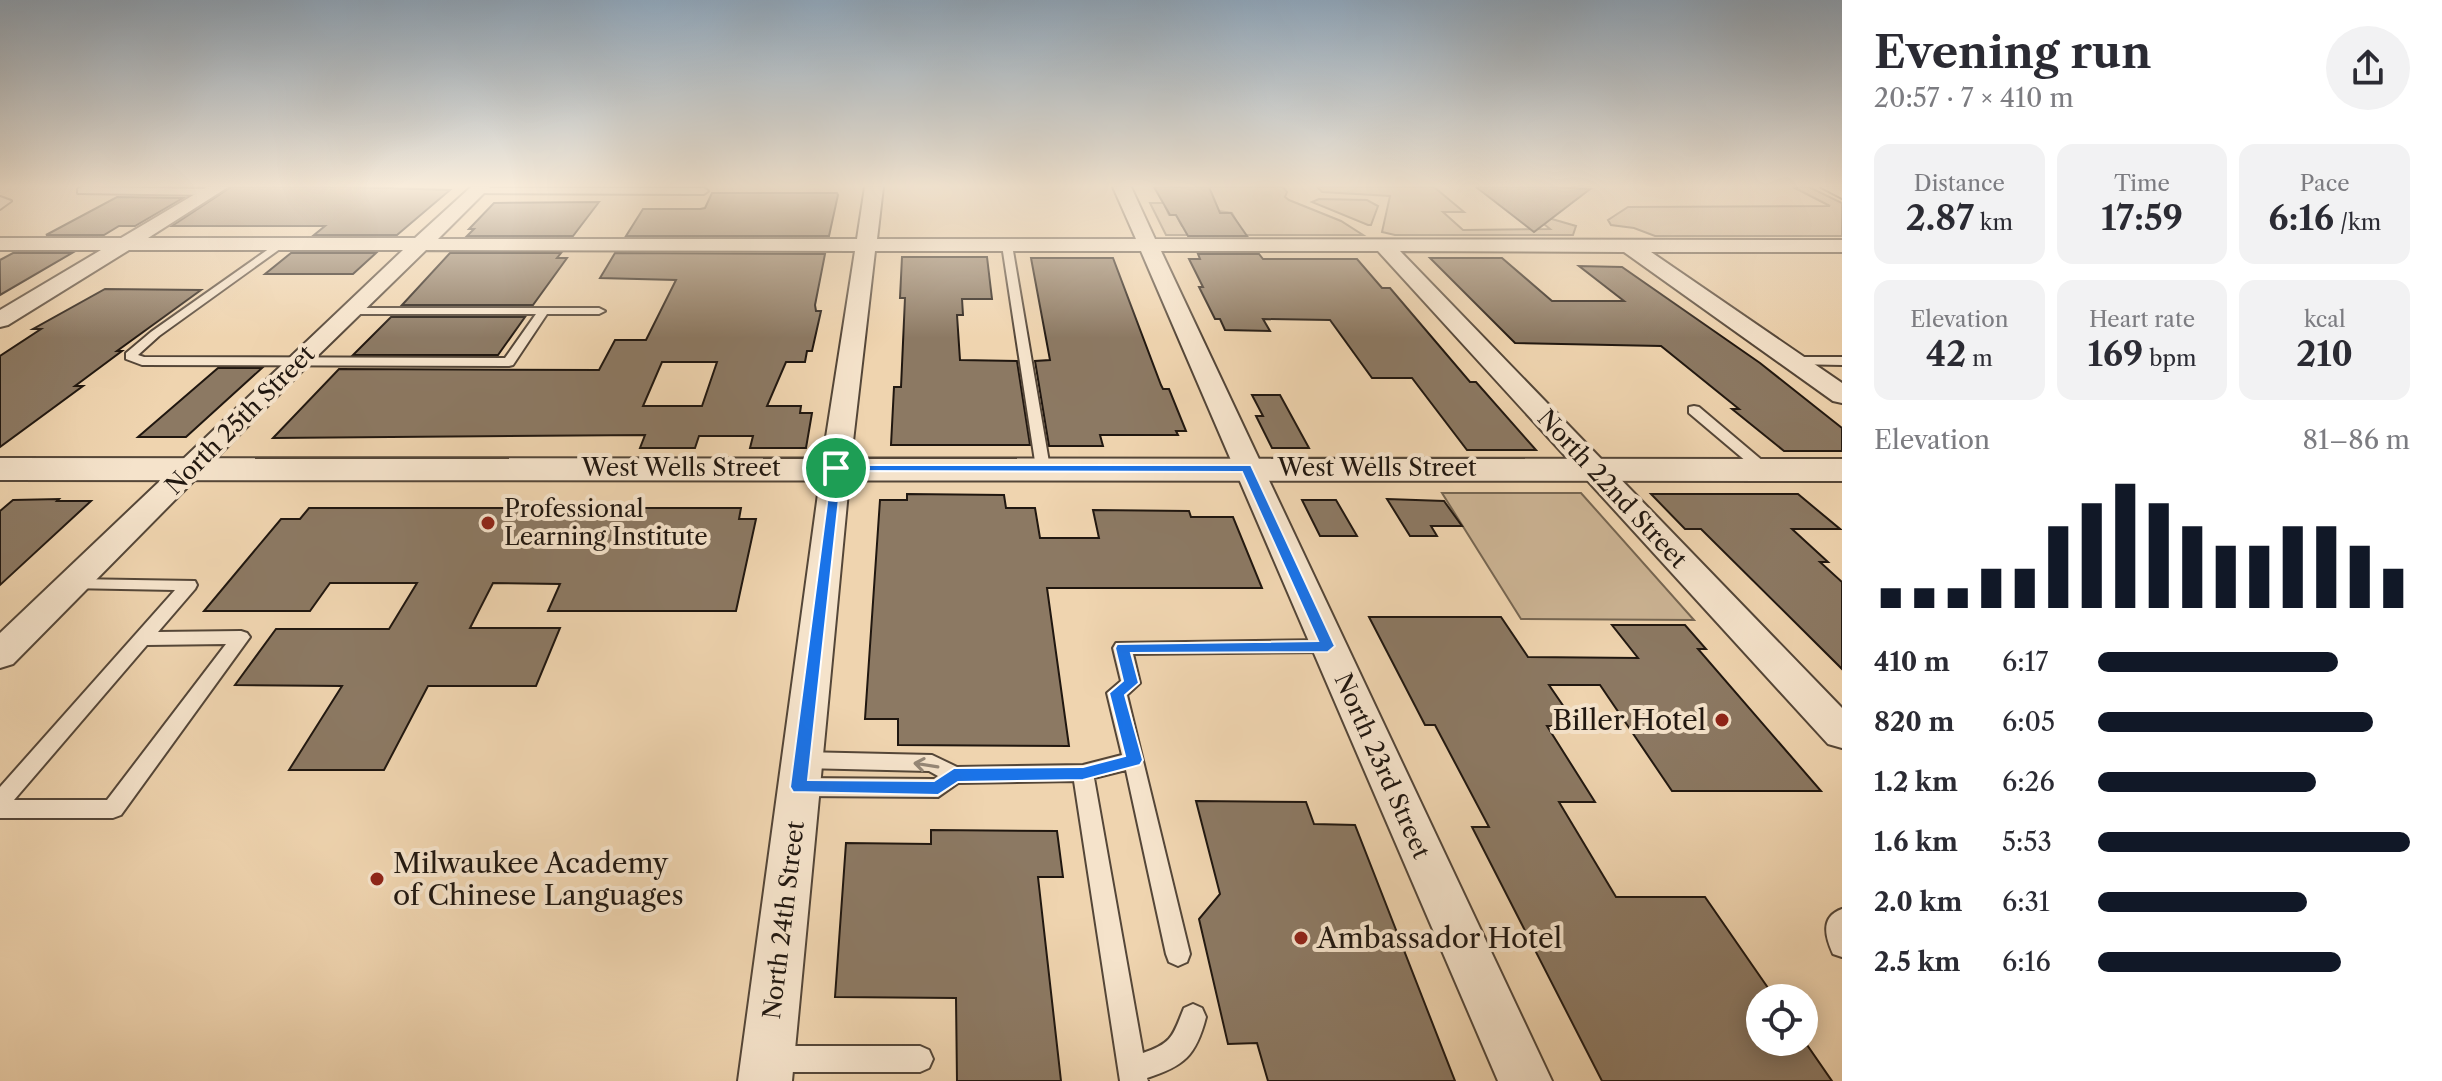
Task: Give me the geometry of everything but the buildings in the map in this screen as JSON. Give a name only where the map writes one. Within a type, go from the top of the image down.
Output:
[{"type":"street","points":[[0,320],[136,237]]},
{"type":"street","name":"North 25th Street","points":[[0,655],[428,237]]},
{"type":"street","name":"North 24th Street","points":[[767,1070],[836,468],[867,237]]},
{"type":"street","name":"North 23rd Street","points":[[1144,237],[1525,1081]]},
{"type":"street","points":[[0,244],[1628,245],[1837,248]]},
{"type":"street","name":"North 22nd Street","points":[[1383,245],[1842,733]]},
{"type":"street","points":[[1628,245],[1842,395]]},
{"type":"street","name":"West Wells Street","points":[[0,469],[1842,470]]},
{"type":"lane","points":[[280,244],[155,334],[130,356],[142,361],[509,362],[544,311]]},
{"type":"lane","points":[[1007,245],[1043,468]]},
{"type":"lane","points":[[350,311],[599,311]]},
{"type":"lane","points":[[1794,361],[1842,361]]},
{"type":"lane","points":[[1694,410],[1765,470]]},
{"type":"lane","points":[[0,802],[189,585],[73,584]]},
{"type":"lane","points":[[0,809],[113,809],[241,637],[142,639]]},
{"type":"lane","points":[[1178,954],[1117,693],[1131,683],[1122,648],[1328,646]]},
{"type":"lane","points":[[801,774],[938,788],[954,775],[1083,773],[1134,760]]},
{"type":"lane","points":[[1083,773],[1133,1076],[1170,1057],[1188,1042],[1193,1017]]},
{"type":"lane","points":[[1842,920],[1837,924],[1842,946]]},
{"type":"lane","points":[[767,1070],[920,1059]]},
{"type":"shaded area","points":[[1442,493],[1581,493],[1694,620],[1521,619]]},
{"type":"place","name":"Professional Learning Institute","points":[[488,523]]},
{"type":"place","name":"Biller Hotel","points":[[1722,720]]},
{"type":"place","name":"Milwaukee Academy of Chinese Languages","points":[[377,879]]},
{"type":"place","name":"Ambassador Hotel","points":[[1301,938]]},
{"type":"route","points":[[836,468],[1247,468],[1328,646],[1122,648],[1131,683],[1117,693],[1134,760],[1083,773],[954,775],[938,788],[799,787],[836,468]]}]
